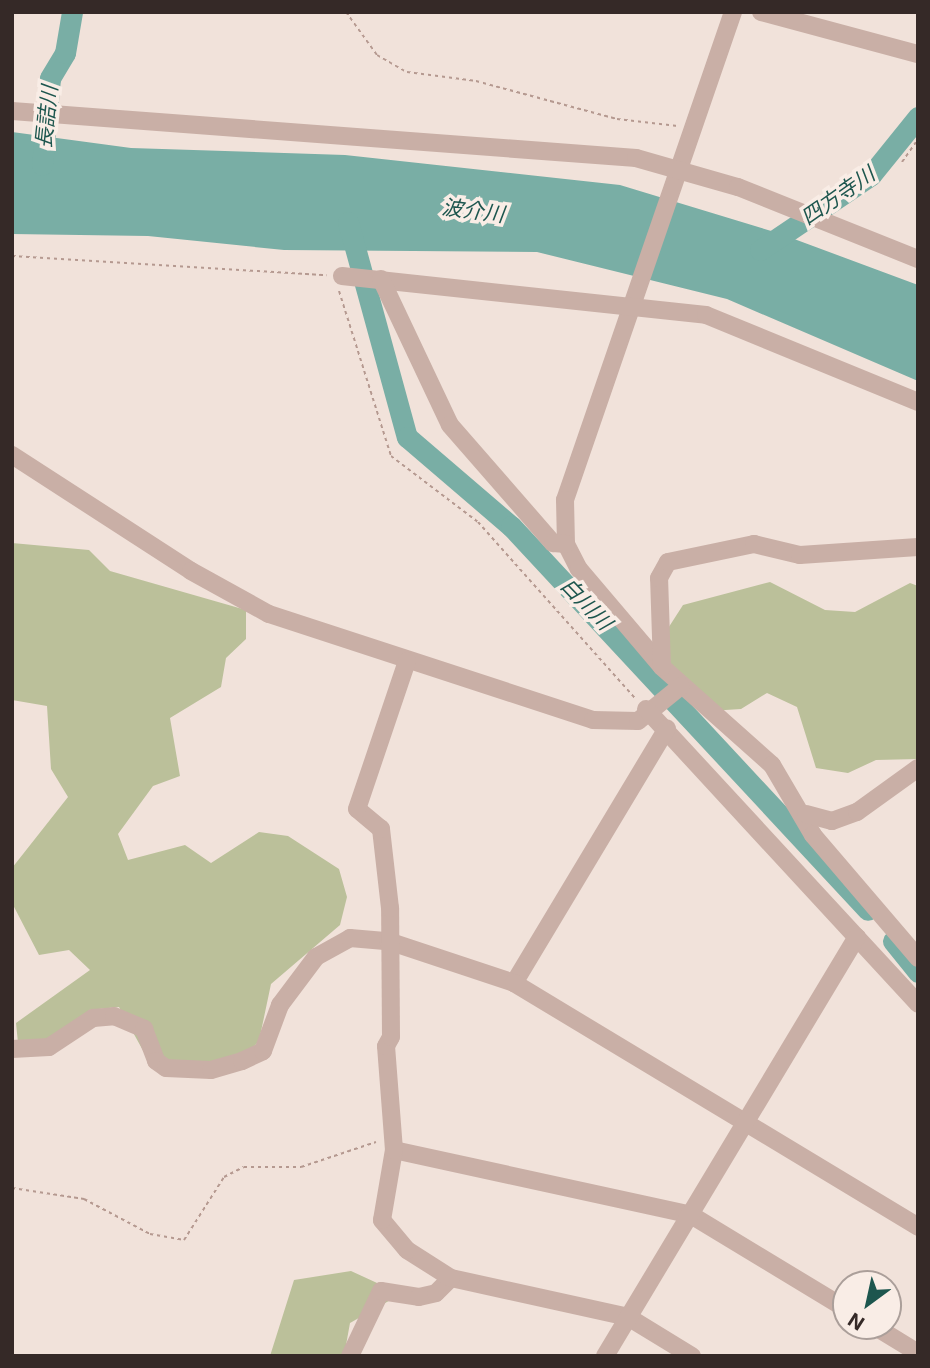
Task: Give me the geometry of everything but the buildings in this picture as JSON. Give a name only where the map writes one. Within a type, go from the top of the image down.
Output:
[{"type":"street","points":[[733,12],[565,500],[566,544],[579,569],[678,689],[772,765],[806,814],[813,835],[918,958]]},
{"type":"street","points":[[761,12],[918,54]]},
{"type":"street","points":[[12,111],[636,158],[675,177],[791,208],[918,258]]},
{"type":"street","points":[[374,279],[450,425],[553,543],[566,544]]},
{"type":"street","points":[[339,281],[374,279],[634,296],[706,315],[918,402]]},
{"type":"street","points":[[12,455],[191,572],[269,614],[593,720],[621,725],[638,721],[678,689]]},
{"type":"street","points":[[662,667],[659,578],[668,562],[754,544],[800,555],[918,547]]},
{"type":"street","points":[[407,661],[357,809],[373,817],[385,842],[391,1037],[386,1046],[394,1143],[382,1220],[407,1250],[451,1278],[628,1317],[692,1356]]},
{"type":"street","points":[[652,708],[667,728],[918,1004]]},
{"type":"street","points":[[514,983],[667,728]]},
{"type":"street","points":[[806,814],[832,821],[857,811],[918,768]]},
{"type":"street","points":[[605,1356],[857,937]]},
{"type":"street","points":[[12,1049],[48,1047],[93,1018],[114,1016],[144,1029],[156,1061],[166,1068],[211,1070],[242,1061],[263,1051],[280,1005],[316,957],[350,938],[388,941],[514,983],[918,1227]]},
{"type":"street","points":[[394,1143],[691,1215],[832,1301]]},
{"type":"street","points":[[350,1356],[381,1291],[419,1297],[436,1293],[451,1278]]},
{"type":"street","points":[[897,1340],[918,1353]]},
{"type":"path","points":[[345,12],[377,55],[408,72],[476,81],[617,119],[693,128]]},
{"type":"path","points":[[902,162],[918,139]]},
{"type":"path","points":[[12,256],[339,281],[391,456],[478,522],[652,708]]},
{"type":"path","points":[[12,1188],[84,1199],[150,1234],[184,1240],[224,1177],[244,1167],[301,1167],[394,1143]]},
{"type":"green space","points":[[12,543],[89,550],[110,571],[246,610],[246,639],[226,658],[221,687],[170,718],[180,776],[153,786],[118,834],[128,860],[185,845],[211,863],[259,832],[288,836],[339,869],[347,897],[340,925],[271,984],[259,1041],[241,1061],[151,1065],[119,1007],[89,1010],[49,1051],[19,1053],[16,1023],[90,970],[69,950],[39,955],[12,903],[12,868],[68,797],[51,769],[47,706],[12,700]]},
{"type":"green space","points":[[770,582],[825,610],[855,612],[910,583],[918,586],[918,759],[876,760],[848,773],[816,768],[797,707],[767,693],[741,709],[710,711],[669,663],[665,633],[683,605]]},
{"type":"green space","points":[[351,1271],[401,1294],[350,1323],[344,1356],[270,1356],[294,1280]]},
{"type":"water","name":"波介川","points":[[12,132],[131,148],[345,155],[620,185],[778,233],[918,285],[918,381],[727,299],[537,252],[284,250],[148,236],[12,234]]},
{"type":"waterway","name":"長詰川","points":[[42,165],[50,78],[65,53],[72,12]]},
{"type":"waterway","name":"四方寺川","points":[[760,250],[871,175],[918,117]]},
{"type":"waterway","name":"白川川","points":[[348,222],[407,437],[511,526],[868,910]]},
{"type":"waterway","name":"白川川","points":[[893,941],[918,972]]}]
